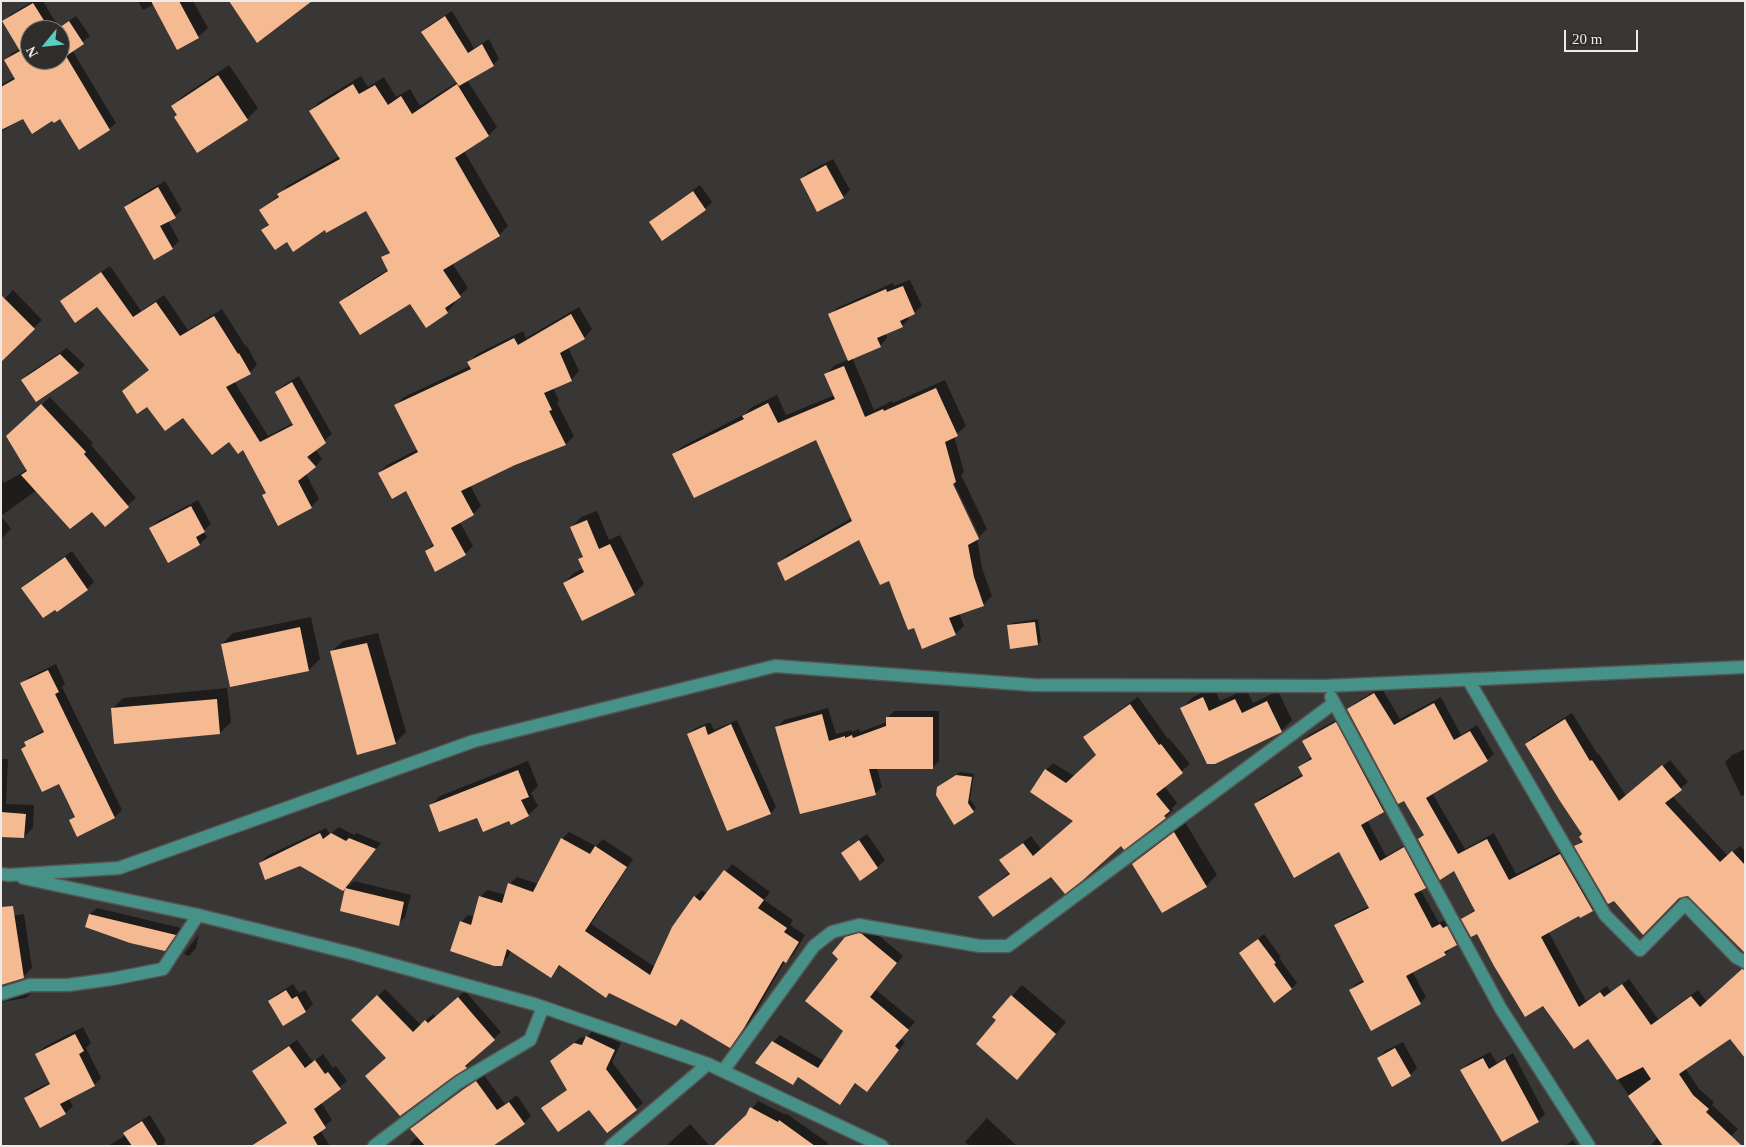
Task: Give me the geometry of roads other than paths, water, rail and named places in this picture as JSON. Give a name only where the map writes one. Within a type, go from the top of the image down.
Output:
[{"type":"street","points":[[5,875],[120,868],[474,741],[775,666],[1033,685],[1325,686],[1745,668]]},
{"type":"street","points":[[1469,681],[1605,915],[1640,950],[1685,904],[1736,957],[1745,962]]},
{"type":"street","points":[[1325,686],[1501,1009],[1589,1146]]},
{"type":"street","points":[[723,1071],[814,946],[832,932],[859,925],[980,946],[1008,946],[1334,703]]},
{"type":"street","points":[[5,875],[198,915],[354,954],[543,1007],[708,1064],[882,1146]]},
{"type":"street","points":[[1,994],[30,985],[68,984],[112,979],[163,969],[198,915]]},
{"type":"street","points":[[374,1146],[459,1082],[530,1040],[543,1007]]},
{"type":"street","points":[[611,1146],[708,1064]]}]
